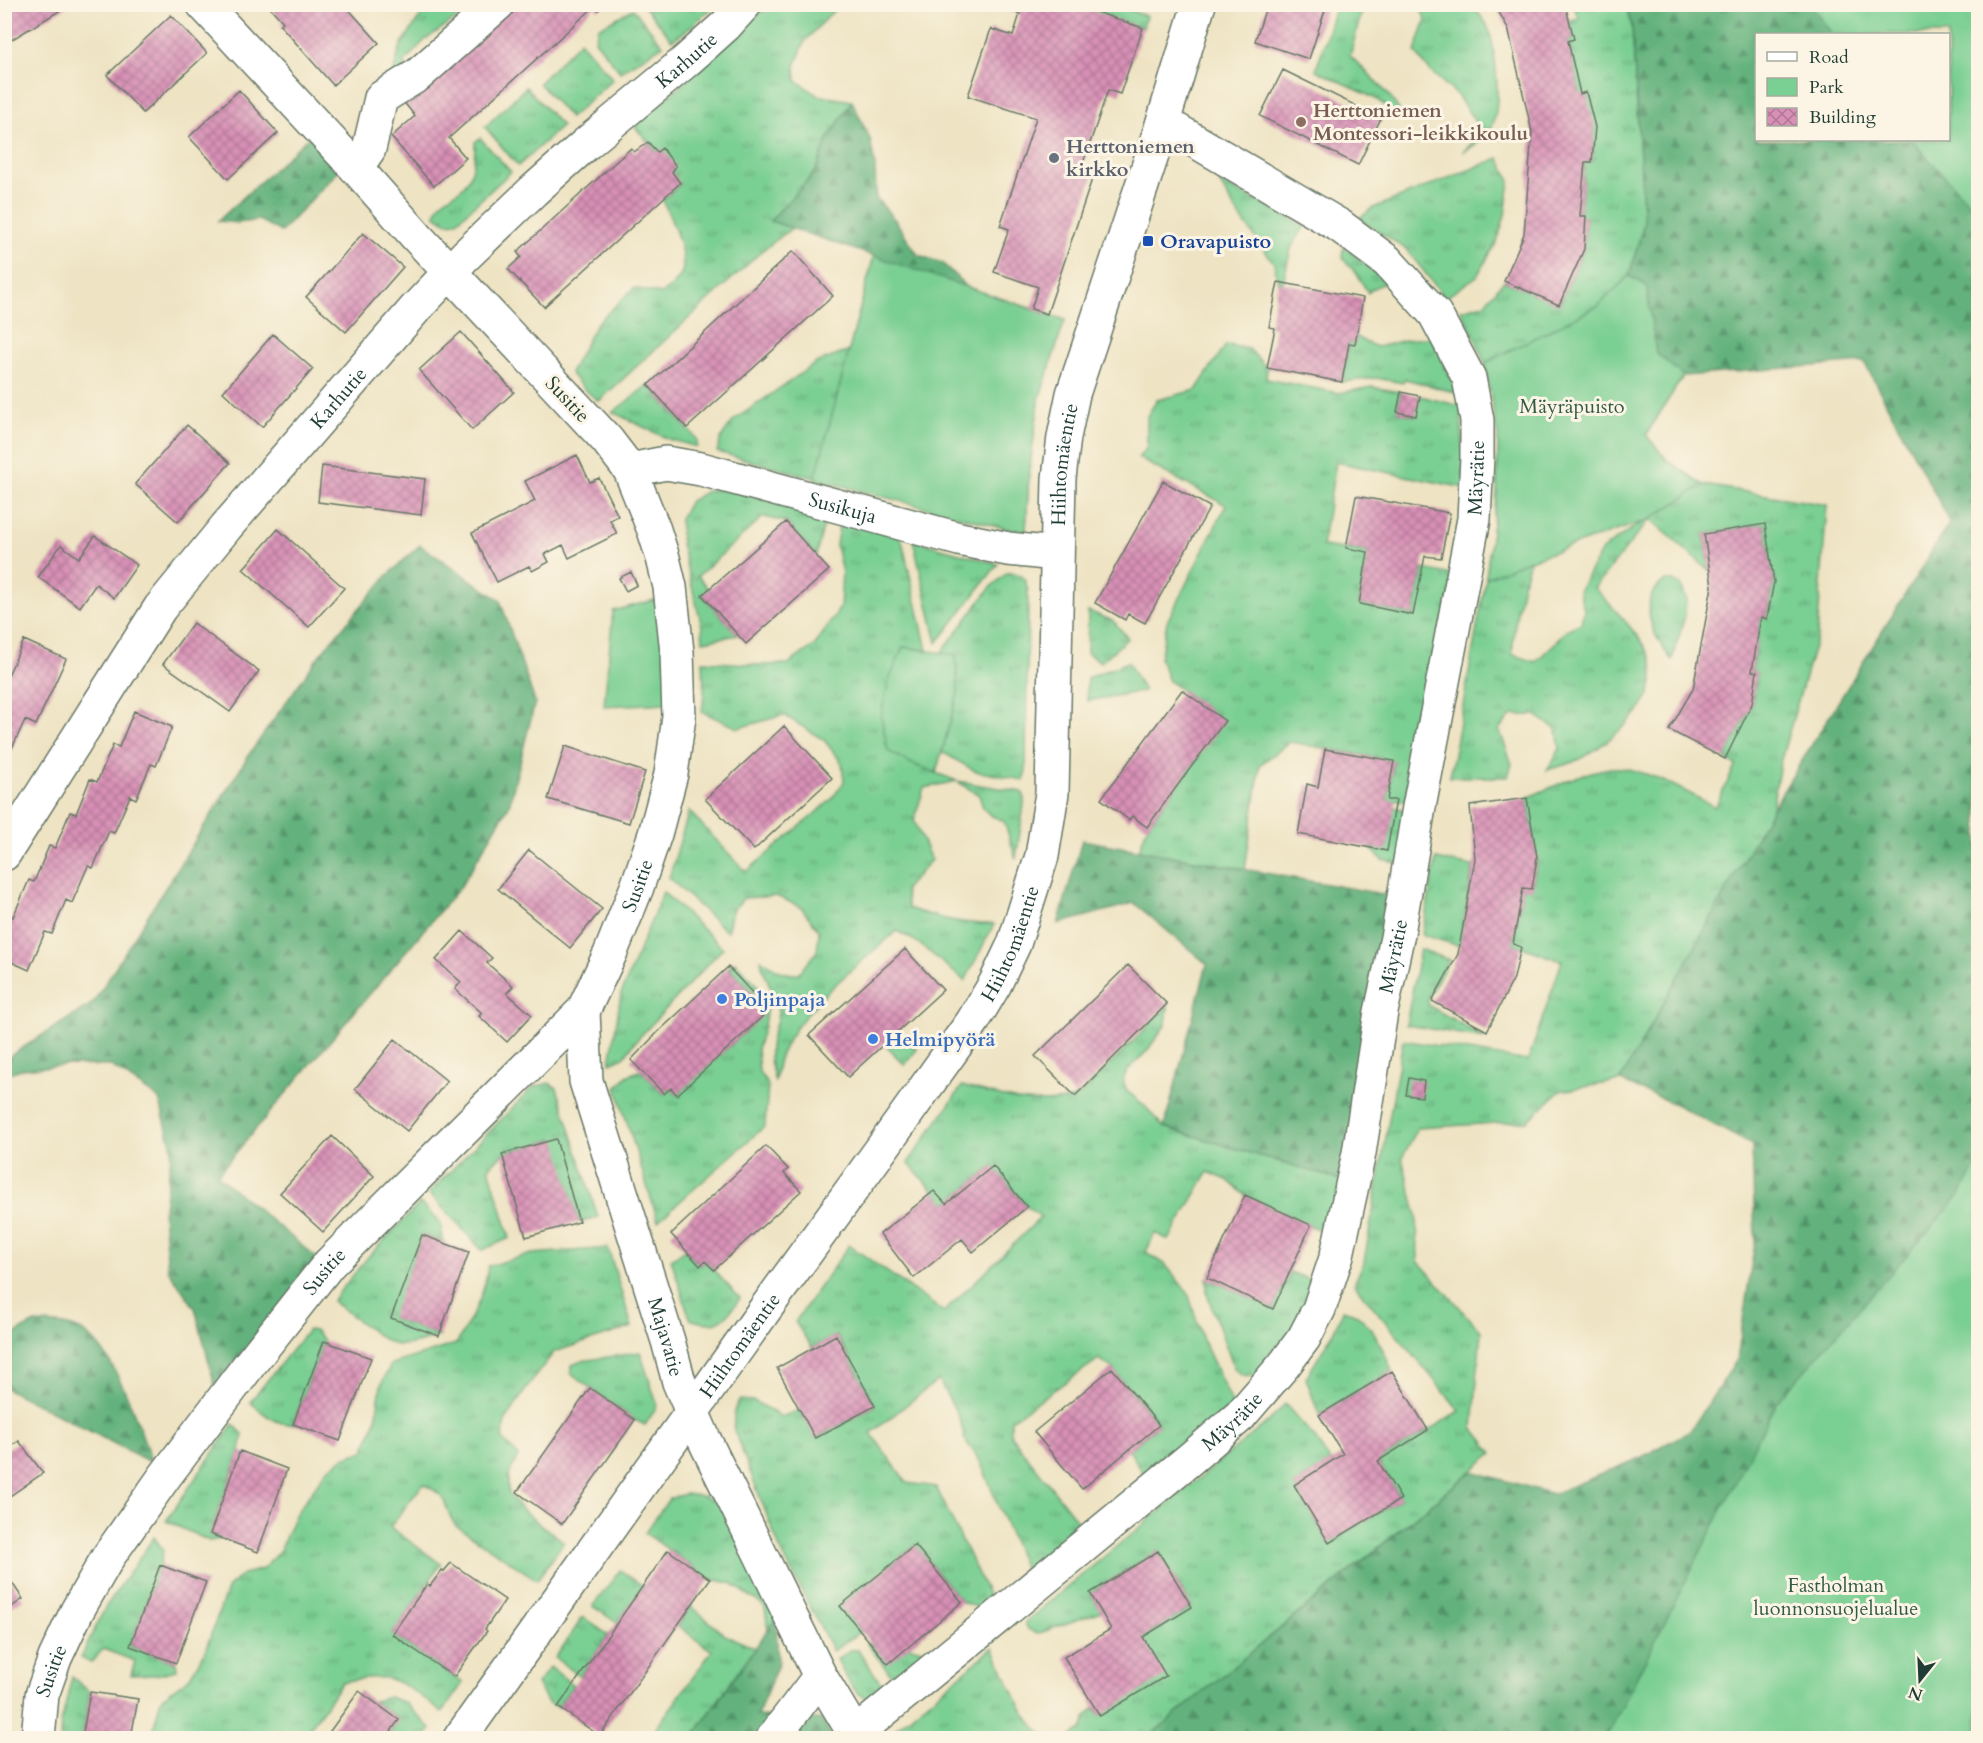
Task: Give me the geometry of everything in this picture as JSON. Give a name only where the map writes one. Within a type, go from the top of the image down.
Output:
[{"type":"street","name":"Susitie","points":[[38,1738],[42,1695],[77,1611],[108,1557],[172,1466],[329,1264],[583,1011],[615,943],[637,887],[671,774],[679,717],[678,658],[670,587],[654,530],[630,470],[607,440],[203,4]]},
{"type":"street","points":[[356,168],[369,149],[381,98],[418,75],[498,4]]},
{"type":"street","name":"Karhutie","points":[[4,854],[160,608],[226,527],[450,271],[532,191],[686,61],[746,4]]},
{"type":"street","name":"Hiihtomäentie","points":[[460,1738],[973,1021],[995,984],[1014,944],[1042,856],[1052,793],[1056,554],[1059,478],[1064,437],[1073,394],[1163,122],[1199,4]]},
{"type":"street","name":"Mäyrätie","points":[[856,1736],[1240,1416],[1304,1338],[1319,1309],[1337,1255],[1359,1153],[1381,1012],[1398,933],[1419,807],[1474,519],[1477,420],[1469,378],[1435,314],[1388,261],[1340,226],[1163,122]]},
{"type":"street","name":"Susikuja","points":[[630,470],[666,463],[701,469],[959,539],[1008,549],[1056,554]]},
{"type":"street","name":"Majavatie","points":[[583,1011],[586,1081],[679,1382],[704,1440],[820,1676],[856,1736]]},
{"type":"street","points":[[773,1738],[820,1676]]},
{"type":"green space","points":[[428,5],[476,5],[425,40],[404,62],[407,67],[390,83],[401,45]]},
{"type":"green space","points":[[706,5],[710,10],[672,40],[644,6]]},
{"type":"green space","points":[[769,5],[839,5],[805,41],[795,66],[796,80],[817,95],[852,101],[828,139],[815,172],[770,221],[792,228],[762,251],[599,401],[586,391],[570,373],[596,324],[634,288],[661,294],[673,285],[682,270],[681,250],[663,200],[680,184],[635,127]]},
{"type":"green space","points":[[1073,5],[1116,5],[1146,16],[1143,28]]},
{"type":"green space","points":[[1336,5],[1378,5],[1361,14],[1350,56],[1387,94],[1405,121],[1376,99],[1316,70]]},
{"type":"green space","points":[[1418,5],[1472,5],[1486,23],[1489,32],[1497,88],[1493,124],[1481,141],[1463,152],[1476,139],[1475,121],[1456,94],[1431,72],[1415,52],[1426,19]]},
{"type":"green space","points":[[1573,5],[1625,5],[1632,26],[1644,223],[1629,276],[1598,306],[1485,363],[1461,310],[1484,304],[1504,281],[1560,304],[1584,249],[1586,217],[1580,216],[1585,162],[1592,162],[1595,127],[1580,94],[1568,41],[1574,39],[1570,22],[1579,18]]},
{"type":"green space","points":[[1625,5],[1858,5],[1832,33],[1755,33],[1755,141],[1913,141],[1922,152],[1950,141],[1949,33],[1978,5],[1978,1738],[1147,1738],[1472,1471],[1553,1494],[1638,1459],[1690,1431],[1737,1360],[1755,1241],[1752,1145],[1677,1105],[1620,1081],[1772,809],[1950,522],[1864,362],[1683,376],[1656,353],[1646,285],[1629,276],[1644,223],[1632,26]]},
{"type":"green space","points":[[1811,5],[1978,5],[1978,212],[1913,141],[1950,141],[1950,33],[1831,33]]},
{"type":"green space","points":[[633,9],[663,45],[620,72],[595,40],[598,28]]},
{"type":"green space","points":[[580,41],[613,79],[570,118],[539,83]]},
{"type":"green space","points":[[526,87],[562,126],[518,166],[485,127]]},
{"type":"green space","points":[[852,101],[870,139],[875,166],[876,198],[895,220],[918,255],[942,263],[967,287],[1065,320],[1059,337],[983,347],[857,320],[874,256],[770,221],[815,172],[828,139]]},
{"type":"green space","points":[[311,135],[341,168],[281,232],[259,220],[238,223],[218,221]]},
{"type":"green space","points":[[480,138],[511,172],[456,222],[447,223],[435,215],[437,209],[443,201],[466,183],[473,166],[475,142]]},
{"type":"green space","points":[[1499,158],[1510,181],[1505,215],[1497,242],[1477,276],[1445,298],[1406,249],[1359,219],[1373,208]]},
{"type":"green space","points":[[1219,182],[1305,226],[1291,248],[1283,283],[1278,282],[1274,263],[1238,214]]},
{"type":"green space","points":[[1344,247],[1387,282],[1371,289],[1368,293],[1357,274],[1343,259]]},
{"type":"green space","points":[[874,256],[1065,320],[1039,400],[1029,473],[1026,530],[1020,532],[815,479]]},
{"type":"green space","name":"Mäyräpuisto","points":[[1629,276],[1646,285],[1656,353],[1683,376],[1646,435],[1667,460],[1703,485],[1651,519],[1530,560],[1486,578],[1497,492],[1498,436],[1485,363],[1598,306]]},
{"type":"green space","points":[[857,320],[1059,337],[1039,400],[1029,473],[1026,530],[1020,532],[717,452],[721,438],[734,420],[816,363],[849,351]]},
{"type":"green space","points":[[1356,336],[1377,347],[1432,337],[1458,393],[1405,379],[1403,383],[1376,378],[1342,382],[1349,343],[1355,344]]},
{"type":"green space","points":[[1226,345],[1249,349],[1267,368],[1266,379],[1339,393],[1372,387],[1401,392],[1397,412],[1415,416],[1420,396],[1461,406],[1465,488],[1336,462],[1322,546],[1368,552],[1359,604],[1413,615],[1423,569],[1453,575],[1412,801],[1387,800],[1394,761],[1290,742],[1260,765],[1245,869],[1139,850],[1147,827],[1224,721],[1169,681],[1160,659],[1167,622],[1226,505],[1138,458],[1147,447],[1147,416],[1157,400],[1196,390]]},
{"type":"green space","points":[[1656,353],[1683,376],[1646,435],[1667,460],[1704,485],[1827,505],[1817,636],[1780,763],[1772,809],[1620,1081],[1560,1091],[1527,1121],[1418,1128],[1402,1158],[1417,1216],[1418,1261],[1481,1331],[1473,1428],[1493,1453],[1147,1738],[1068,1738],[1082,1730],[1087,1716],[1095,1708],[1100,1716],[1143,1637],[1192,1607],[1158,1551],[1090,1593],[1101,1611],[1037,1634],[1028,1629],[1025,1622],[1271,1419],[1285,1404],[1314,1437],[1331,1462],[1294,1485],[1329,1543],[1401,1499],[1378,1461],[1460,1411],[1354,1284],[1364,1262],[1403,1040],[1528,1061],[1562,961],[1513,944],[1523,888],[1532,889],[1537,857],[1527,798],[1589,773],[1622,768],[1650,775],[1715,807],[1736,765],[1725,759],[1752,704],[1757,673],[1752,671],[1761,617],[1767,619],[1774,582],[1765,524],[1704,534],[1710,571],[1650,519],[1594,588],[1628,624],[1644,646],[1652,666],[1652,682],[1647,697],[1631,720],[1595,750],[1573,762],[1547,770],[1560,749],[1557,730],[1535,715],[1512,715],[1499,729],[1512,764],[1508,777],[1450,777],[1486,578],[1497,492],[1497,463]],"holes":[[[1664,511],[1636,526],[1602,550],[1579,591],[1584,610],[1581,623],[1566,630],[1535,662],[1512,654],[1518,606],[1530,560]]]},
{"type":"green space","points":[[648,385],[697,439],[697,447],[668,439],[613,412]]},
{"type":"green space","points":[[709,490],[731,490],[826,516],[816,556],[786,522],[763,517],[698,576],[709,590],[703,596],[738,635],[703,641],[702,626],[681,544],[680,519],[690,501]]},
{"type":"green space","points":[[840,520],[901,536],[927,650],[903,647],[910,763],[957,781],[924,788],[914,820],[931,860],[905,889],[908,908],[950,920],[994,924],[965,981],[917,942],[897,931],[847,973],[800,1022],[779,1059],[775,1082],[770,1051],[778,1012],[761,959],[778,970],[798,974],[817,952],[819,931],[801,907],[776,896],[744,898],[732,911],[727,932],[669,878],[689,811],[746,872],[831,800],[844,782],[842,763],[824,740],[784,715],[738,728],[702,712],[703,661],[761,665],[788,664],[815,645],[840,608],[842,573],[836,545]]},
{"type":"green space","points":[[913,540],[998,564],[937,643]]},
{"type":"green space","points":[[420,545],[500,600],[535,702],[509,806],[461,886],[217,1175],[319,1260],[215,1386],[195,1308],[168,1270],[163,1215],[172,1148],[159,1099],[111,1066],[67,1065],[22,1069],[5,1074],[5,1059],[93,1003],[250,753],[321,653],[387,576]]},
{"type":"green space","points":[[1007,573],[1020,574],[1028,591],[1026,771],[1023,780],[975,771],[942,752],[958,693],[956,655],[941,653],[991,587]]},
{"type":"green space","points":[[1665,581],[1673,581],[1681,585],[1686,598],[1685,616],[1672,660],[1654,631],[1649,609],[1650,599]]},
{"type":"green space","points":[[658,599],[671,703],[604,706],[613,611]]},
{"type":"green space","points":[[1088,611],[1113,621],[1128,638],[1101,662],[1087,653]]},
{"type":"green space","points":[[903,647],[956,655],[958,693],[936,773],[888,751],[881,716],[889,680]]},
{"type":"green space","points":[[1128,662],[1144,691],[1087,701],[1087,678]]},
{"type":"green space","points":[[957,781],[1022,792],[1024,805],[1016,859],[1004,821],[990,815],[983,808],[979,795]]},
{"type":"green space","points":[[1394,807],[1410,811],[1400,864],[1383,860],[1369,847]]},
{"type":"green space","points":[[1082,840],[1394,896],[1344,1181],[1164,1127],[1207,964],[1134,903],[1058,924]]},
{"type":"green space","points":[[1436,859],[1473,866],[1460,946],[1422,935]]},
{"type":"green space","points":[[663,892],[723,948],[635,1042],[624,1057],[610,1063],[621,994]]},
{"type":"green space","points":[[1420,949],[1449,960],[1429,995],[1428,1005],[1485,1038],[1406,1025]]},
{"type":"green space","points":[[735,962],[757,985],[767,1005],[757,1049],[759,1072],[768,1085],[765,1126],[658,1221],[616,1088],[627,1076],[641,1070],[664,1094],[671,1088],[677,1095],[762,1016],[755,1008],[761,1002],[728,967]]},
{"type":"green space","points":[[1168,1006],[1166,1024],[1147,1051],[1127,1071],[1123,1080],[1127,1091],[1143,1104],[1164,1127],[1344,1181],[1332,1236],[1245,1195],[1227,1180],[1208,1172],[1169,1240],[1155,1233],[1146,1252],[1165,1264],[1188,1293],[1203,1340],[1233,1405],[1146,1477],[1129,1450],[1159,1425],[1112,1368],[1099,1359],[1011,1420],[1011,1436],[1084,1529],[1027,1576],[980,1461],[964,1438],[961,1422],[938,1380],[871,1433],[907,1483],[936,1487],[993,1605],[986,1610],[962,1602],[915,1545],[840,1606],[861,1631],[833,1651],[780,1549],[734,1430],[734,1413],[739,1400],[754,1401],[781,1417],[800,1410],[816,1438],[875,1406],[837,1335],[812,1348],[795,1322],[849,1245],[944,1312],[1041,1217],[1027,1207],[993,1166],[946,1204],[908,1163],[962,1086],[1033,1102],[1078,1097]]},
{"type":"green space","points":[[899,1030],[917,1049],[905,1065],[884,1044]]},
{"type":"green space","points":[[549,1083],[557,1088],[598,1217],[579,1222],[555,1139],[502,1154],[489,1168],[510,1238],[482,1250],[429,1193],[533,1087]]},
{"type":"green space","name":"Fastholman luonnonsuojelualue","points":[[1978,1164],[1978,1738],[1606,1738],[1776,1403],[1960,1195]]},
{"type":"green space","points":[[420,1203],[440,1222],[444,1243],[422,1235],[392,1318],[439,1336],[414,1344],[398,1345],[375,1333],[332,1301],[368,1257]]},
{"type":"green space","points":[[608,1248],[632,1327],[554,1352],[505,1421],[502,1438],[518,1456],[508,1479],[510,1494],[515,1502],[540,1525],[564,1542],[537,1580],[455,1525],[445,1501],[439,1494],[423,1484],[390,1527],[441,1564],[392,1634],[463,1683],[442,1713],[400,1683],[385,1678],[369,1678],[342,1682],[303,1738],[151,1738],[161,1699],[189,1678],[204,1654],[228,1587],[243,1574],[263,1569],[280,1550],[295,1515],[327,1470],[344,1458],[364,1451],[376,1419],[381,1385],[391,1364],[456,1344],[476,1307],[484,1287],[488,1266],[532,1254]]},
{"type":"green space","points":[[685,1250],[700,1266],[705,1261],[740,1298],[720,1321],[707,1323],[690,1319],[671,1259]]},
{"type":"green space","points":[[1290,1272],[1316,1282],[1305,1310],[1260,1377],[1242,1375],[1234,1368],[1207,1294],[1207,1278],[1273,1309]]},
{"type":"green space","points":[[1343,1310],[1358,1316],[1371,1329],[1392,1371],[1319,1415],[1306,1378],[1333,1333]]},
{"type":"green space","points":[[35,1323],[73,1327],[97,1343],[126,1393],[152,1463],[5,1388],[5,1341]]},
{"type":"green space","points":[[308,1330],[315,1331],[324,1341],[293,1424],[281,1423],[270,1418],[250,1402]]},
{"type":"green space","points":[[640,1352],[657,1404],[645,1425],[571,1374],[572,1365],[582,1361]]},
{"type":"green space","points":[[233,1424],[243,1434],[240,1451],[210,1534],[221,1539],[209,1541],[166,1521]]},
{"type":"green space","points":[[685,1494],[703,1496],[727,1507],[776,1618],[768,1630],[765,1607],[731,1583],[710,1579],[645,1533],[669,1499]]},
{"type":"green space","points":[[154,1537],[163,1550],[160,1565],[130,1646],[176,1663],[177,1670],[156,1675],[131,1675],[135,1661],[103,1649],[91,1663],[81,1658],[105,1608]]},
{"type":"green space","points":[[620,1570],[643,1586],[617,1623],[593,1606]]},
{"type":"green space","points":[[691,1606],[725,1635],[755,1648],[692,1738],[649,1738],[712,1651],[678,1626]]},
{"type":"green space","points":[[583,1617],[608,1635],[580,1676],[555,1658]]},
{"type":"green space","points":[[776,1618],[778,1664],[757,1716],[821,1719],[833,1738],[692,1738]]},
{"type":"green space","points":[[870,1643],[888,1663],[908,1646],[922,1650],[926,1660],[898,1684],[867,1644]]},
{"type":"green space","points":[[993,1648],[1024,1712],[1042,1733],[1051,1738],[891,1738],[896,1728]]},
{"type":"green space","points":[[850,1650],[858,1650],[887,1692],[873,1698],[866,1697],[855,1690],[837,1659]]},
{"type":"green space","points":[[550,1667],[573,1685],[558,1707],[548,1703],[537,1684]]},
{"type":"green space","points":[[72,1677],[90,1692],[82,1738],[60,1738],[61,1723]]},
{"type":"green space","points":[[389,1697],[405,1703],[431,1729],[424,1738],[386,1738],[399,1720],[373,1701]]},
{"type":"building","points":[[4,4],[71,4],[6,43]]},
{"type":"building","points":[[267,4],[344,4],[379,43],[333,85],[280,25],[283,22]]},
{"type":"building","points":[[509,4],[608,4],[598,10],[595,6],[449,138],[466,158],[434,186],[391,137],[415,116],[402,100]]},
{"type":"building","name":"Herttoniemen kirkko","points":[[1005,4],[1073,4],[1143,28],[1120,94],[1108,90],[1082,166],[1095,170],[1047,314],[1031,309],[1038,287],[994,272],[1009,229],[1000,226],[1036,118],[968,96],[991,29],[1013,36],[1020,14],[1004,9]]},
{"type":"building","points":[[1267,4],[1327,4],[1309,59],[1255,41]]},
{"type":"building","points":[[1494,4],[1565,4],[1574,39],[1568,41],[1580,94],[1586,92],[1595,127],[1592,162],[1585,162],[1580,216],[1586,216],[1584,249],[1559,305],[1504,281],[1524,234],[1532,132],[1508,28]]},
{"type":"building","points":[[171,15],[207,53],[143,113],[107,75]]},
{"type":"building","points":[[1283,70],[1381,118],[1358,165],[1260,116]]},
{"type":"building","points":[[239,90],[278,133],[228,179],[189,137]]},
{"type":"building","points":[[648,142],[657,152],[662,148],[676,166],[672,172],[680,183],[544,307],[508,269],[521,257],[517,252],[631,148],[634,152]]},
{"type":"building","points":[[363,233],[403,267],[346,332],[306,297]]},
{"type":"building","points":[[793,251],[833,296],[687,428],[648,385]]},
{"type":"building","points":[[1278,282],[1363,298],[1355,344],[1349,343],[1342,382],[1267,368],[1275,328],[1269,327]]},
{"type":"building","points":[[461,332],[514,392],[472,430],[419,370]]},
{"type":"building","points":[[273,334],[313,369],[262,427],[223,392]]},
{"type":"building","points":[[1401,392],[1420,396],[1416,416],[1397,412]]},
{"type":"building","points":[[187,425],[230,463],[178,522],[135,484]]},
{"type":"building","points":[[577,455],[590,482],[599,478],[618,516],[610,520],[617,534],[569,558],[563,545],[545,554],[549,562],[532,571],[529,566],[497,582],[472,533],[535,501],[525,481]]},
{"type":"building","points":[[322,466],[425,479],[421,515],[318,502]]},
{"type":"building","points":[[1163,481],[1210,507],[1145,623],[1128,614],[1125,620],[1095,603]]},
{"type":"building","points":[[1356,496],[1450,513],[1441,558],[1425,556],[1413,615],[1359,604],[1368,552],[1346,548]]},
{"type":"building","points":[[786,522],[829,570],[746,644],[702,595]]},
{"type":"building","points":[[1765,524],[1774,582],[1767,619],[1761,617],[1752,671],[1757,672],[1752,704],[1725,759],[1669,730],[1693,689],[1712,586],[1704,534]]},
{"type":"building","points":[[278,529],[344,588],[309,627],[243,569]]},
{"type":"building","points":[[95,536],[137,565],[114,598],[96,584],[80,607],[38,577],[61,545],[79,558]]},
{"type":"building","points":[[631,572],[637,585],[626,591],[619,578]]},
{"type":"building","points":[[193,623],[259,671],[230,712],[163,664]]},
{"type":"building","points":[[24,640],[66,659],[36,725],[25,720],[4,766],[4,684]]},
{"type":"building","points":[[1182,690],[1225,721],[1147,827],[1132,816],[1129,820],[1101,799]]},
{"type":"building","points":[[134,711],[172,727],[156,766],[151,764],[136,799],[130,796],[114,833],[109,831],[93,868],[88,866],[72,903],[66,900],[52,934],[45,932],[29,970],[7,960],[4,965],[6,914],[13,917],[29,880],[34,882],[49,846],[55,848],[70,812],[76,814],[90,779],[97,782],[113,745],[119,747]]},
{"type":"building","points":[[784,726],[832,778],[754,850],[705,799]]},
{"type":"building","points":[[565,746],[645,772],[629,823],[548,799]]},
{"type":"building","points":[[1325,749],[1394,761],[1387,800],[1396,800],[1387,851],[1298,834],[1307,784],[1318,787]]},
{"type":"building","points":[[1527,798],[1537,857],[1532,889],[1523,888],[1513,944],[1521,947],[1514,978],[1487,1031],[1432,1001],[1458,954],[1475,859],[1470,806]]},
{"type":"building","points":[[529,850],[602,909],[570,948],[498,889]]},
{"type":"building","points":[[462,931],[492,958],[487,963],[513,986],[507,993],[532,1015],[507,1042],[479,1016],[482,1013],[455,989],[461,982],[436,960]]},
{"type":"building","points":[[905,949],[943,990],[848,1077],[809,1035]]},
{"type":"building","points":[[1128,965],[1167,1004],[1075,1096],[1035,1056]]},
{"type":"building","points":[[728,967],[761,1002],[755,1008],[763,1016],[677,1095],[671,1088],[664,1094],[631,1060]]},
{"type":"building","points":[[395,1039],[447,1081],[407,1131],[355,1089]]},
{"type":"building","points":[[1409,1078],[1424,1081],[1422,1097],[1406,1095]]},
{"type":"building","points":[[332,1136],[374,1176],[323,1232],[280,1193]]},
{"type":"building","points":[[556,1139],[579,1222],[526,1237],[502,1154]]},
{"type":"building","points":[[766,1146],[788,1169],[784,1173],[801,1191],[714,1270],[705,1261],[700,1266],[671,1234]]},
{"type":"building","points":[[993,1166],[1027,1207],[973,1252],[962,1239],[914,1278],[880,1234],[934,1191],[946,1204]]},
{"type":"building","points":[[1245,1195],[1311,1225],[1273,1309],[1207,1278]]},
{"type":"building","points":[[422,1235],[469,1252],[439,1336],[391,1318]]},
{"type":"building","points":[[836,1335],[875,1406],[815,1438],[777,1368]]},
{"type":"building","points":[[324,1341],[371,1358],[340,1441],[293,1424]]},
{"type":"building","points":[[1112,1368],[1159,1425],[1082,1489],[1034,1432]]},
{"type":"building","points":[[1392,1371],[1428,1430],[1378,1461],[1401,1499],[1329,1543],[1294,1485],[1343,1454],[1319,1415]]},
{"type":"building","points":[[590,1388],[635,1420],[562,1524],[517,1492]]},
{"type":"building","points":[[19,1441],[43,1473],[4,1500],[4,1451]]},
{"type":"building","points":[[240,1451],[287,1469],[258,1552],[210,1534]]},
{"type":"building","points":[[915,1545],[962,1602],[888,1664],[840,1606]]},
{"type":"building","points":[[668,1550],[710,1579],[600,1736],[558,1707]]},
{"type":"building","points":[[1158,1551],[1192,1607],[1143,1637],[1166,1676],[1100,1716],[1064,1657],[1111,1629],[1090,1593]]},
{"type":"building","points":[[451,1563],[505,1600],[485,1629],[487,1631],[454,1677],[392,1634],[427,1584],[430,1586],[442,1570],[444,1571]]},
{"type":"building","points":[[160,1565],[206,1582],[176,1663],[130,1646]]},
{"type":"building","points":[[4,1571],[23,1599],[4,1612]]},
{"type":"building","points":[[359,1691],[399,1720],[386,1738],[325,1738]]},
{"type":"building","points":[[90,1692],[138,1699],[131,1738],[82,1738]]},
{"type":"place","name":"Herttoniemen Montessori-leikkikoulu","points":[[1301,122]]},
{"type":"place","name":"Herttoniemen kirkko","points":[[1054,158]]},
{"type":"place","name":"Oravapuisto","points":[[1148,241]]},
{"type":"place","name":"Poljinpaja","points":[[722,999]]},
{"type":"place","name":"Helmipyörä","points":[[873,1039]]}]
